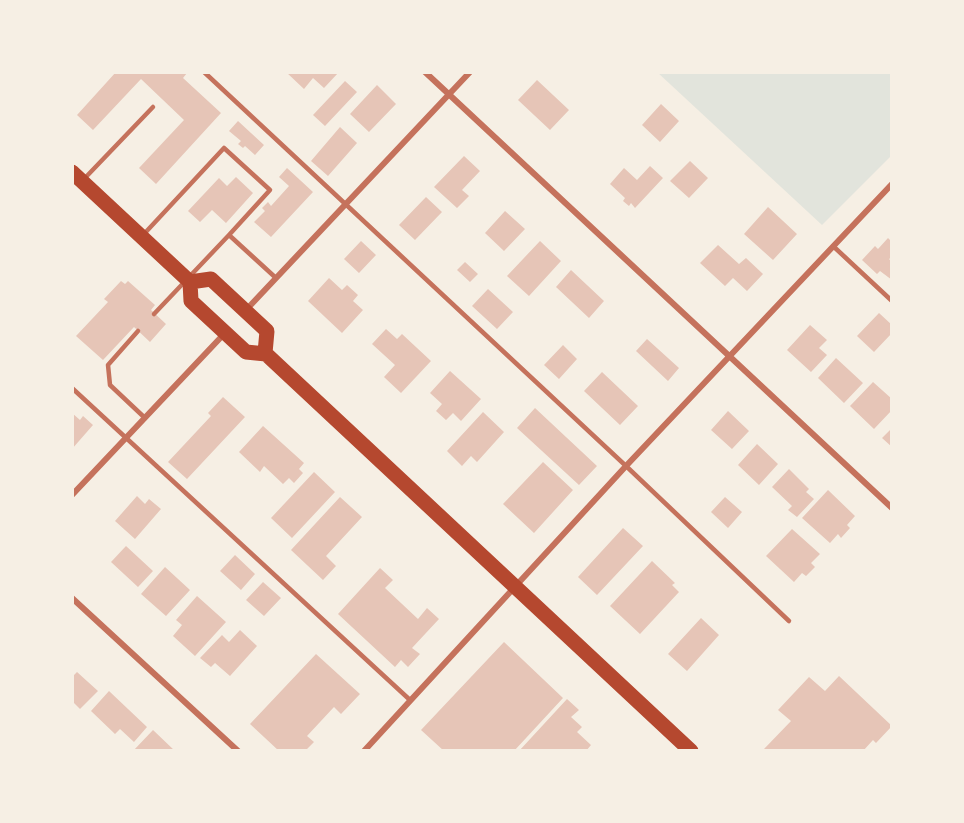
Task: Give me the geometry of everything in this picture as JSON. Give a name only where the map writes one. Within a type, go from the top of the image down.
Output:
[{"type":"main road","points":[[77,177],[188,280],[190,301],[246,352],[266,353],[691,751]]},
{"type":"main road","points":[[188,280],[211,279],[267,331],[266,353]]},
{"type":"street","points":[[425,72],[892,508]]},
{"type":"street","points":[[245,311],[470,72]]},
{"type":"street","points":[[364,751],[626,466],[892,184]]},
{"type":"street","points":[[72,495],[225,332]]},
{"type":"street","points":[[72,598],[238,751]]},
{"type":"lane","points":[[204,72],[789,621]]},
{"type":"lane","points":[[77,177],[153,107]]},
{"type":"lane","points":[[141,237],[224,148],[270,190],[154,314]]},
{"type":"lane","points":[[229,235],[276,278]]},
{"type":"lane","points":[[833,246],[892,301]]},
{"type":"lane","points":[[138,331],[108,365],[110,385],[145,418]]},
{"type":"lane","points":[[72,388],[410,700]]},
{"type":"shaded area","points":[[657,72],[892,72],[892,155],[822,225]]},
{"type":"building","points":[[116,72],[186,72],[183,78],[221,113],[156,184],[139,168],[184,120],[141,79],[93,130],[77,115]]},
{"type":"building","points":[[286,72],[339,72],[324,88],[313,78],[304,89]]},
{"type":"building","points":[[537,80],[569,110],[550,130],[518,100]]},
{"type":"building","points":[[345,81],[357,92],[325,126],[313,115]]},
{"type":"building","points":[[377,85],[396,104],[369,132],[350,114]]},
{"type":"building","points":[[661,104],[679,121],[660,142],[642,125]]},
{"type":"building","points":[[238,121],[264,145],[255,155],[245,146],[243,148],[238,144],[241,141],[229,131]]},
{"type":"building","points":[[340,127],[357,143],[328,176],[311,161]]},
{"type":"building","points":[[464,156],[480,171],[462,190],[469,196],[457,208],[434,187]]},
{"type":"building","points":[[690,161],[708,178],[689,198],[670,181]]},
{"type":"building","points":[[650,166],[663,178],[635,208],[631,203],[629,206],[623,201],[625,198],[610,184],[624,168],[637,180]]},
{"type":"building","points":[[287,168],[313,192],[271,237],[254,222],[265,211],[262,208],[268,202],[271,206],[289,186],[279,177]]},
{"type":"building","points":[[236,177],[253,193],[226,223],[212,210],[200,222],[188,211],[219,178],[227,186]]},
{"type":"building","points":[[426,197],[442,212],[415,240],[399,225]]},
{"type":"building","points":[[768,207],[797,234],[773,260],[744,234]]},
{"type":"building","points":[[505,211],[525,229],[504,251],[485,233]]},
{"type":"building","points":[[888,238],[892,242],[892,257],[889,259],[892,262],[892,280],[880,271],[877,274],[862,260],[875,246],[878,249]]},
{"type":"building","points":[[361,241],[376,255],[359,273],[344,259]]},
{"type":"building","points":[[540,241],[561,261],[529,296],[507,276]]},
{"type":"building","points":[[718,245],[739,264],[746,258],[763,274],[747,291],[733,278],[725,286],[700,263]]},
{"type":"building","points":[[465,262],[478,274],[470,282],[457,270]]},
{"type":"building","points":[[571,270],[604,301],[589,318],[556,287]]},
{"type":"building","points":[[329,278],[342,290],[347,285],[358,295],[353,301],[363,310],[342,333],[308,301]]},
{"type":"building","points":[[121,281],[125,284],[128,281],[155,305],[151,310],[166,324],[150,342],[134,327],[103,360],[76,336],[108,302],[104,299]]},
{"type":"building","points":[[488,289],[513,312],[497,329],[472,306]]},
{"type":"building","points":[[879,313],[892,325],[892,333],[874,352],[857,336]]},
{"type":"building","points":[[810,325],[827,340],[819,348],[827,355],[811,372],[787,350]]},
{"type":"building","points":[[386,329],[397,339],[402,334],[431,361],[401,393],[384,377],[395,365],[372,344]]},
{"type":"building","points":[[647,339],[679,368],[668,381],[636,351]]},
{"type":"building","points":[[563,345],[577,359],[559,379],[544,365]]},
{"type":"building","points":[[836,358],[863,383],[844,403],[818,378]]},
{"type":"building","points":[[450,371],[481,399],[461,421],[453,413],[446,420],[436,411],[442,404],[430,393]]},
{"type":"building","points":[[602,372],[638,406],[620,425],[584,391]]},
{"type":"building","points":[[873,382],[892,399],[892,410],[874,429],[850,406]]},
{"type":"building","points":[[223,397],[245,417],[187,479],[168,462],[211,416],[208,413]]},
{"type":"building","points":[[535,408],[597,466],[579,485],[517,428]]},
{"type":"building","points":[[728,411],[749,431],[732,449],[711,430]]},
{"type":"building","points":[[483,412],[504,432],[477,462],[471,456],[462,466],[447,451]]},
{"type":"building","points":[[72,413],[80,420],[83,416],[93,425],[72,449]]},
{"type":"building","points":[[263,426],[304,463],[299,469],[303,473],[294,483],[289,478],[283,484],[264,466],[260,472],[239,452]]},
{"type":"building","points":[[892,428],[892,447],[882,438]]},
{"type":"building","points":[[757,444],[778,464],[759,485],[738,465]]},
{"type":"building","points":[[543,462],[573,490],[534,533],[503,504]]},
{"type":"building","points":[[789,469],[809,489],[806,492],[814,499],[797,517],[788,510],[792,506],[772,487]]},
{"type":"building","points":[[314,472],[335,492],[292,538],[271,518]]},
{"type":"building","points":[[828,490],[855,516],[847,525],[850,528],[841,538],[838,534],[830,543],[802,518]]},
{"type":"building","points":[[137,496],[145,504],[149,499],[161,509],[135,539],[115,521]]},
{"type":"building","points":[[340,497],[362,517],[326,556],[336,566],[323,580],[291,550]]},
{"type":"building","points":[[725,497],[742,512],[728,528],[711,512]]},
{"type":"building","points":[[623,528],[643,546],[597,595],[578,577]]},
{"type":"building","points":[[792,529],[820,554],[811,563],[815,567],[806,576],[802,573],[794,582],[766,556]]},
{"type":"building","points":[[126,546],[153,571],[138,587],[111,562]]},
{"type":"building","points":[[235,555],[255,574],[241,590],[220,571]]},
{"type":"building","points":[[652,561],[675,583],[672,585],[679,592],[640,634],[610,606]]},
{"type":"building","points":[[165,567],[190,590],[166,616],[141,594]]},
{"type":"building","points":[[380,568],[393,580],[385,588],[418,619],[427,608],[439,619],[412,648],[420,654],[408,667],[401,660],[395,667],[338,614]]},
{"type":"building","points":[[263,582],[281,598],[264,616],[246,600]]},
{"type":"building","points":[[197,596],[226,622],[195,656],[173,636],[182,625],[176,620]]},
{"type":"building","points":[[701,618],[719,635],[687,671],[668,654]]},
{"type":"building","points":[[240,630],[257,646],[230,676],[215,663],[211,667],[200,658],[222,635],[229,642]]},
{"type":"building","points":[[504,642],[563,698],[514,751],[444,751],[421,730]]},
{"type":"building","points":[[316,654],[360,694],[341,714],[334,707],[307,736],[314,742],[305,751],[279,751],[250,724]]},
{"type":"building","points":[[77,672],[98,691],[80,709],[72,701],[72,677]]},
{"type":"building","points":[[839,676],[892,726],[876,743],[873,740],[863,751],[766,751],[764,749],[791,721],[778,710],[809,677],[825,691]]},
{"type":"building","points":[[109,691],[147,727],[134,742],[120,729],[115,734],[91,711]]},
{"type":"building","points":[[567,699],[579,710],[571,717],[582,727],[577,732],[591,745],[586,751],[519,751]]},
{"type":"building","points":[[153,730],[175,751],[133,751]]}]
